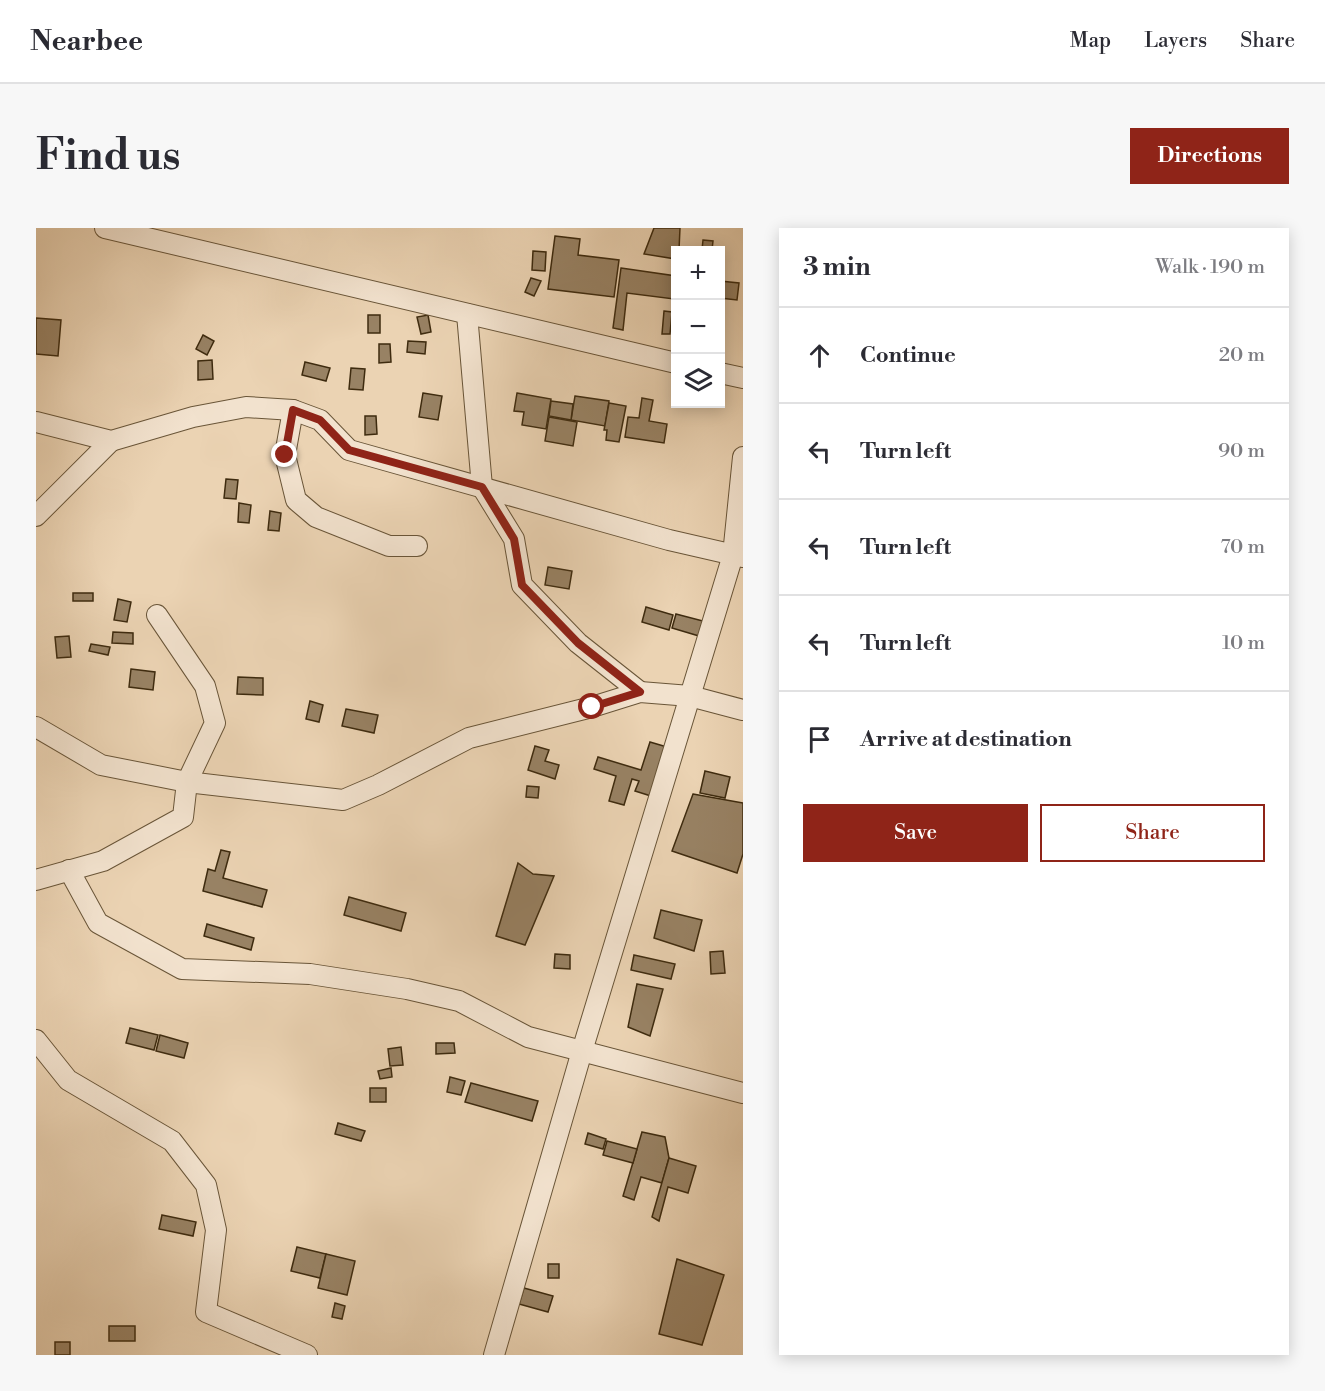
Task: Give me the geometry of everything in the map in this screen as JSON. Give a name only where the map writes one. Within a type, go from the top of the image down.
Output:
[{"type":"street","points":[[105,228],[671,362]]},
{"type":"street","points":[[467,314],[482,487],[514,539],[522,585],[578,643],[640,692]]},
{"type":"street","points":[[725,374],[743,378]]},
{"type":"street","points":[[36,516],[111,441],[193,417],[246,407],[293,410],[320,420],[349,450],[669,540],[738,556]]},
{"type":"street","points":[[293,410],[285,455],[296,500],[316,517],[389,546],[417,546]]},
{"type":"street","points":[[36,422],[111,441]]},
{"type":"street","points":[[494,1355],[582,1051],[690,696],[738,556],[743,457]]},
{"type":"street","points":[[36,880],[104,861],[183,817],[187,782],[215,723],[205,686],[157,615]]},
{"type":"street","points":[[36,727],[101,765],[187,782],[343,800],[378,785],[469,738],[592,707],[640,692],[690,696],[743,710]]},
{"type":"street","points":[[69,870],[98,922],[182,969],[310,974],[407,989],[459,1001],[528,1037],[743,1093]]},
{"type":"street","points":[[36,1040],[69,1080],[172,1141],[206,1185],[216,1230],[206,1312],[307,1355]]},
{"type":"building","points":[[654,228],[680,228],[679,246],[671,246],[671,258],[644,254]]},
{"type":"building","points":[[555,236],[580,239],[578,255],[619,260],[614,297],[548,289]]},
{"type":"building","points":[[703,240],[713,241],[712,246],[702,246]]},
{"type":"building","points":[[533,251],[546,252],[545,271],[532,270]]},
{"type":"building","points":[[621,268],[671,275],[671,299],[627,293],[623,330],[613,328]]},
{"type":"building","points":[[531,278],[541,281],[534,296],[525,292]]},
{"type":"building","points":[[725,282],[739,283],[737,300],[725,299]]},
{"type":"building","points":[[664,311],[671,312],[670,334],[662,334]]},
{"type":"building","points":[[368,315],[380,315],[380,333],[368,333]]},
{"type":"building","points":[[428,315],[431,332],[421,334],[417,317]]},
{"type":"building","points":[[36,318],[61,320],[58,356],[36,354]]},
{"type":"building","points":[[203,335],[214,341],[207,355],[196,349]]},
{"type":"building","points":[[408,341],[426,342],[425,354],[407,352]]},
{"type":"building","points":[[379,344],[390,344],[391,362],[379,363]]},
{"type":"building","points":[[212,360],[213,379],[198,380],[198,361]]},
{"type":"building","points":[[305,362],[330,368],[326,381],[302,375]]},
{"type":"building","points":[[351,368],[365,369],[363,390],[349,389]]},
{"type":"building","points":[[423,393],[442,396],[438,420],[419,417]]},
{"type":"building","points":[[517,393],[551,399],[546,429],[522,425],[524,412],[514,411]]},
{"type":"building","points":[[575,396],[609,401],[605,426],[571,420]]},
{"type":"building","points":[[642,398],[653,400],[649,421],[667,424],[664,443],[625,437],[628,417],[639,418]]},
{"type":"building","points":[[551,401],[573,404],[571,420],[549,416]]},
{"type":"building","points":[[609,403],[626,406],[619,442],[606,440],[607,430],[604,430]]},
{"type":"building","points":[[365,416],[376,416],[377,434],[365,435]]},
{"type":"building","points":[[549,417],[577,422],[573,446],[545,441]]},
{"type":"building","points":[[226,479],[238,480],[236,499],[224,498]]},
{"type":"building","points":[[239,503],[251,505],[249,523],[238,522]]},
{"type":"building","points":[[270,511],[281,513],[279,531],[268,530]]},
{"type":"building","points":[[548,567],[572,571],[569,589],[545,585]]},
{"type":"building","points":[[73,593],[93,593],[93,601],[73,601]]},
{"type":"building","points":[[118,599],[131,602],[127,622],[114,620]]},
{"type":"building","points":[[646,607],[673,615],[669,630],[642,622]]},
{"type":"building","points":[[676,614],[703,621],[699,636],[672,628]]},
{"type":"building","points":[[113,632],[133,633],[133,644],[112,643]]},
{"type":"building","points":[[69,636],[71,657],[57,658],[55,637]]},
{"type":"building","points":[[91,644],[110,647],[108,655],[89,651]]},
{"type":"building","points":[[131,669],[155,672],[153,690],[129,687]]},
{"type":"building","points":[[238,677],[263,678],[263,695],[237,694]]},
{"type":"building","points":[[310,701],[323,705],[319,722],[306,719]]},
{"type":"building","points":[[346,709],[378,715],[374,733],[342,726]]},
{"type":"building","points":[[650,742],[667,747],[651,796],[635,791],[639,781],[632,779],[624,805],[609,801],[616,776],[594,769],[598,757],[641,770]]},
{"type":"building","points":[[535,746],[549,750],[545,761],[559,765],[555,779],[528,770]]},
{"type":"building","points":[[705,771],[730,777],[725,798],[700,793]]},
{"type":"building","points":[[527,786],[539,787],[538,798],[526,797]]},
{"type":"building","points":[[693,794],[743,803],[743,854],[737,873],[672,851]]},
{"type":"building","points":[[221,850],[230,852],[223,878],[267,890],[262,907],[203,891],[208,869],[215,871]]},
{"type":"building","points":[[518,863],[533,874],[554,876],[525,945],[496,936]]},
{"type":"building","points":[[349,897],[406,913],[401,931],[344,915]]},
{"type":"building","points":[[661,910],[702,920],[694,951],[654,938]]},
{"type":"building","points":[[207,924],[254,938],[251,950],[204,936]]},
{"type":"building","points":[[723,951],[725,973],[711,974],[710,952]]},
{"type":"building","points":[[555,954],[570,955],[570,969],[554,968]]},
{"type":"building","points":[[634,955],[675,964],[671,979],[631,970]]},
{"type":"building","points":[[637,984],[663,989],[650,1036],[628,1027]]},
{"type":"building","points":[[130,1028],[158,1035],[154,1050],[126,1043]]},
{"type":"building","points":[[160,1035],[188,1043],[184,1058],[156,1051]]},
{"type":"building","points":[[436,1043],[454,1043],[455,1053],[436,1054]]},
{"type":"building","points":[[401,1047],[403,1065],[390,1066],[388,1049]]},
{"type":"building","points":[[391,1068],[392,1077],[380,1079],[378,1071]]},
{"type":"building","points":[[450,1077],[465,1081],[461,1095],[447,1092]]},
{"type":"building","points":[[471,1083],[538,1101],[532,1121],[465,1102]]},
{"type":"building","points":[[370,1088],[386,1088],[386,1102],[370,1102]]},
{"type":"building","points":[[338,1123],[365,1131],[361,1141],[335,1134]]},
{"type":"building","points":[[642,1132],[665,1137],[669,1158],[662,1183],[641,1177],[634,1200],[623,1196]]},
{"type":"building","points":[[588,1133],[606,1139],[603,1149],[585,1144]]},
{"type":"building","points":[[607,1141],[637,1149],[633,1163],[603,1155]]},
{"type":"building","points":[[669,1158],[696,1166],[688,1193],[668,1187],[659,1221],[652,1217]]},
{"type":"building","points":[[162,1215],[196,1222],[193,1236],[159,1229]]},
{"type":"building","points":[[297,1247],[326,1254],[320,1278],[291,1271]]},
{"type":"building","points":[[326,1254],[355,1261],[347,1295],[318,1288]]},
{"type":"building","points":[[677,1259],[724,1275],[702,1345],[659,1334]]},
{"type":"building","points":[[548,1264],[559,1264],[559,1278],[548,1278]]},
{"type":"building","points":[[524,1288],[553,1296],[548,1312],[519,1304]]},
{"type":"building","points":[[335,1303],[345,1306],[342,1319],[332,1317]]},
{"type":"building","points":[[109,1326],[135,1326],[135,1341],[109,1341]]},
{"type":"building","points":[[55,1342],[70,1342],[70,1355],[55,1355]]},
{"type":"route","points":[[285,455],[293,410],[320,420],[349,450],[482,487],[514,539],[522,585],[578,643],[640,692],[592,707]]}]
